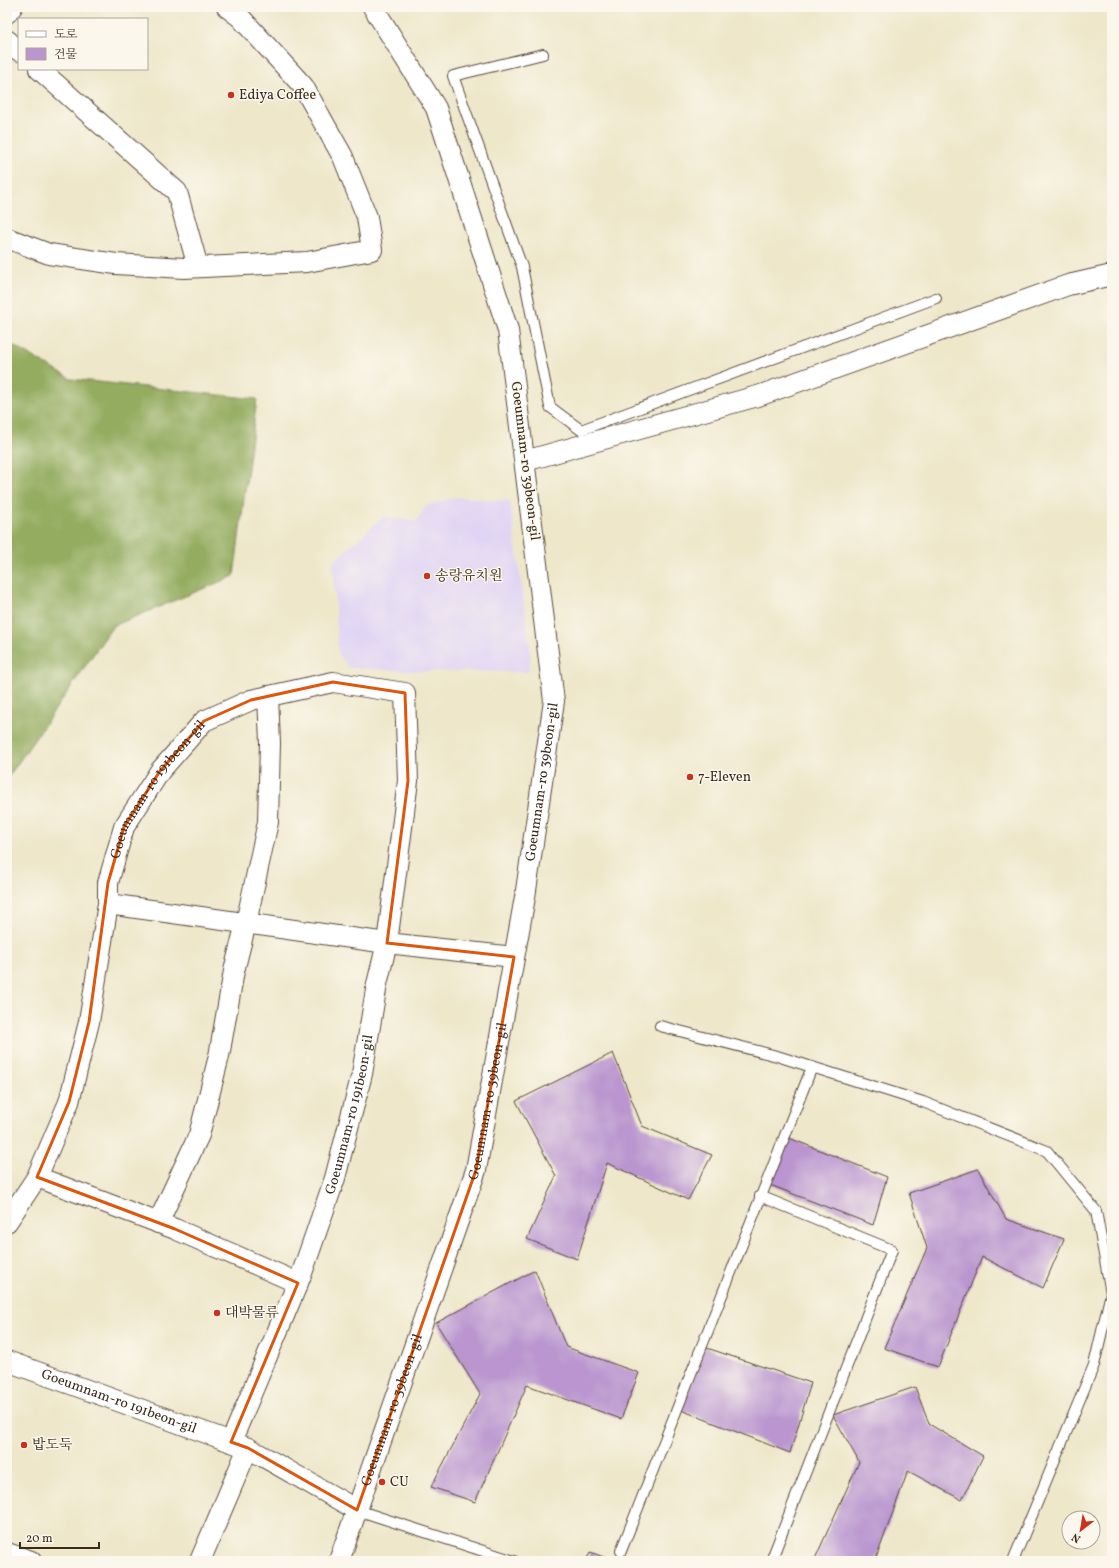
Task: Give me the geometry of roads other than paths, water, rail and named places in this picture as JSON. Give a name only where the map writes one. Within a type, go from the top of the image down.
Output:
[{"type":"street","points":[[7,13],[12,7]]},
{"type":"street","name":"Goeumnam-ro 39beon-gil","points":[[339,1561],[476,1170],[525,897],[554,701],[508,330],[436,108],[373,7]]},
{"type":"street","points":[[7,238],[49,254],[116,264],[184,268],[307,262],[372,250],[367,217],[343,157],[303,86],[238,10]]},
{"type":"street","points":[[7,40],[18,50]]},
{"type":"street","points":[[41,70],[177,192],[198,267]]},
{"type":"street","points":[[525,461],[761,395],[1068,285],[1112,275]]},
{"type":"street","name":"Goeumnam-ro 191beon-gil","points":[[7,1222],[37,1177],[69,1102],[89,1022],[108,904],[108,883],[124,827],[160,771],[204,721],[250,700],[334,682],[405,693],[408,781],[387,943],[377,984],[362,1074],[335,1178],[239,1445],[200,1561]]},
{"type":"street","points":[[158,1223],[199,1135],[219,1056],[234,971],[246,924],[268,822],[270,743],[268,696]]},
{"type":"street","points":[[108,904],[387,943],[514,957]]},
{"type":"street","points":[[37,1177],[158,1223],[298,1283]]},
{"type":"street","name":"Goeumnam-ro 191beon-gil","points":[[7,1361],[239,1445],[357,1510]]},
{"type":"street","points":[[7,1553],[31,1561]]},
{"type":"lane","points":[[543,54],[453,76],[522,267],[550,407],[580,430],[936,298]]},
{"type":"lane","points":[[660,1026],[777,1056],[923,1102],[1047,1151],[1096,1210],[1111,1293],[1094,1365],[1013,1561]]},
{"type":"lane","points":[[621,1550],[812,1067]]},
{"type":"lane","points":[[760,1196],[892,1250],[771,1561]]},
{"type":"lane","points":[[357,1510],[514,1561]]},
{"type":"place","name":"Ediya Coffee","points":[[231,95]]},
{"type":"place","name":"송랑유치원","points":[[427,576]]},
{"type":"place","name":"7-Eleven","points":[[690,777]]},
{"type":"place","name":"대박물류","points":[[217,1313]]},
{"type":"place","name":"밥도둑","points":[[24,1445]]},
{"type":"place","name":"CU","points":[[382,1482]]}]
